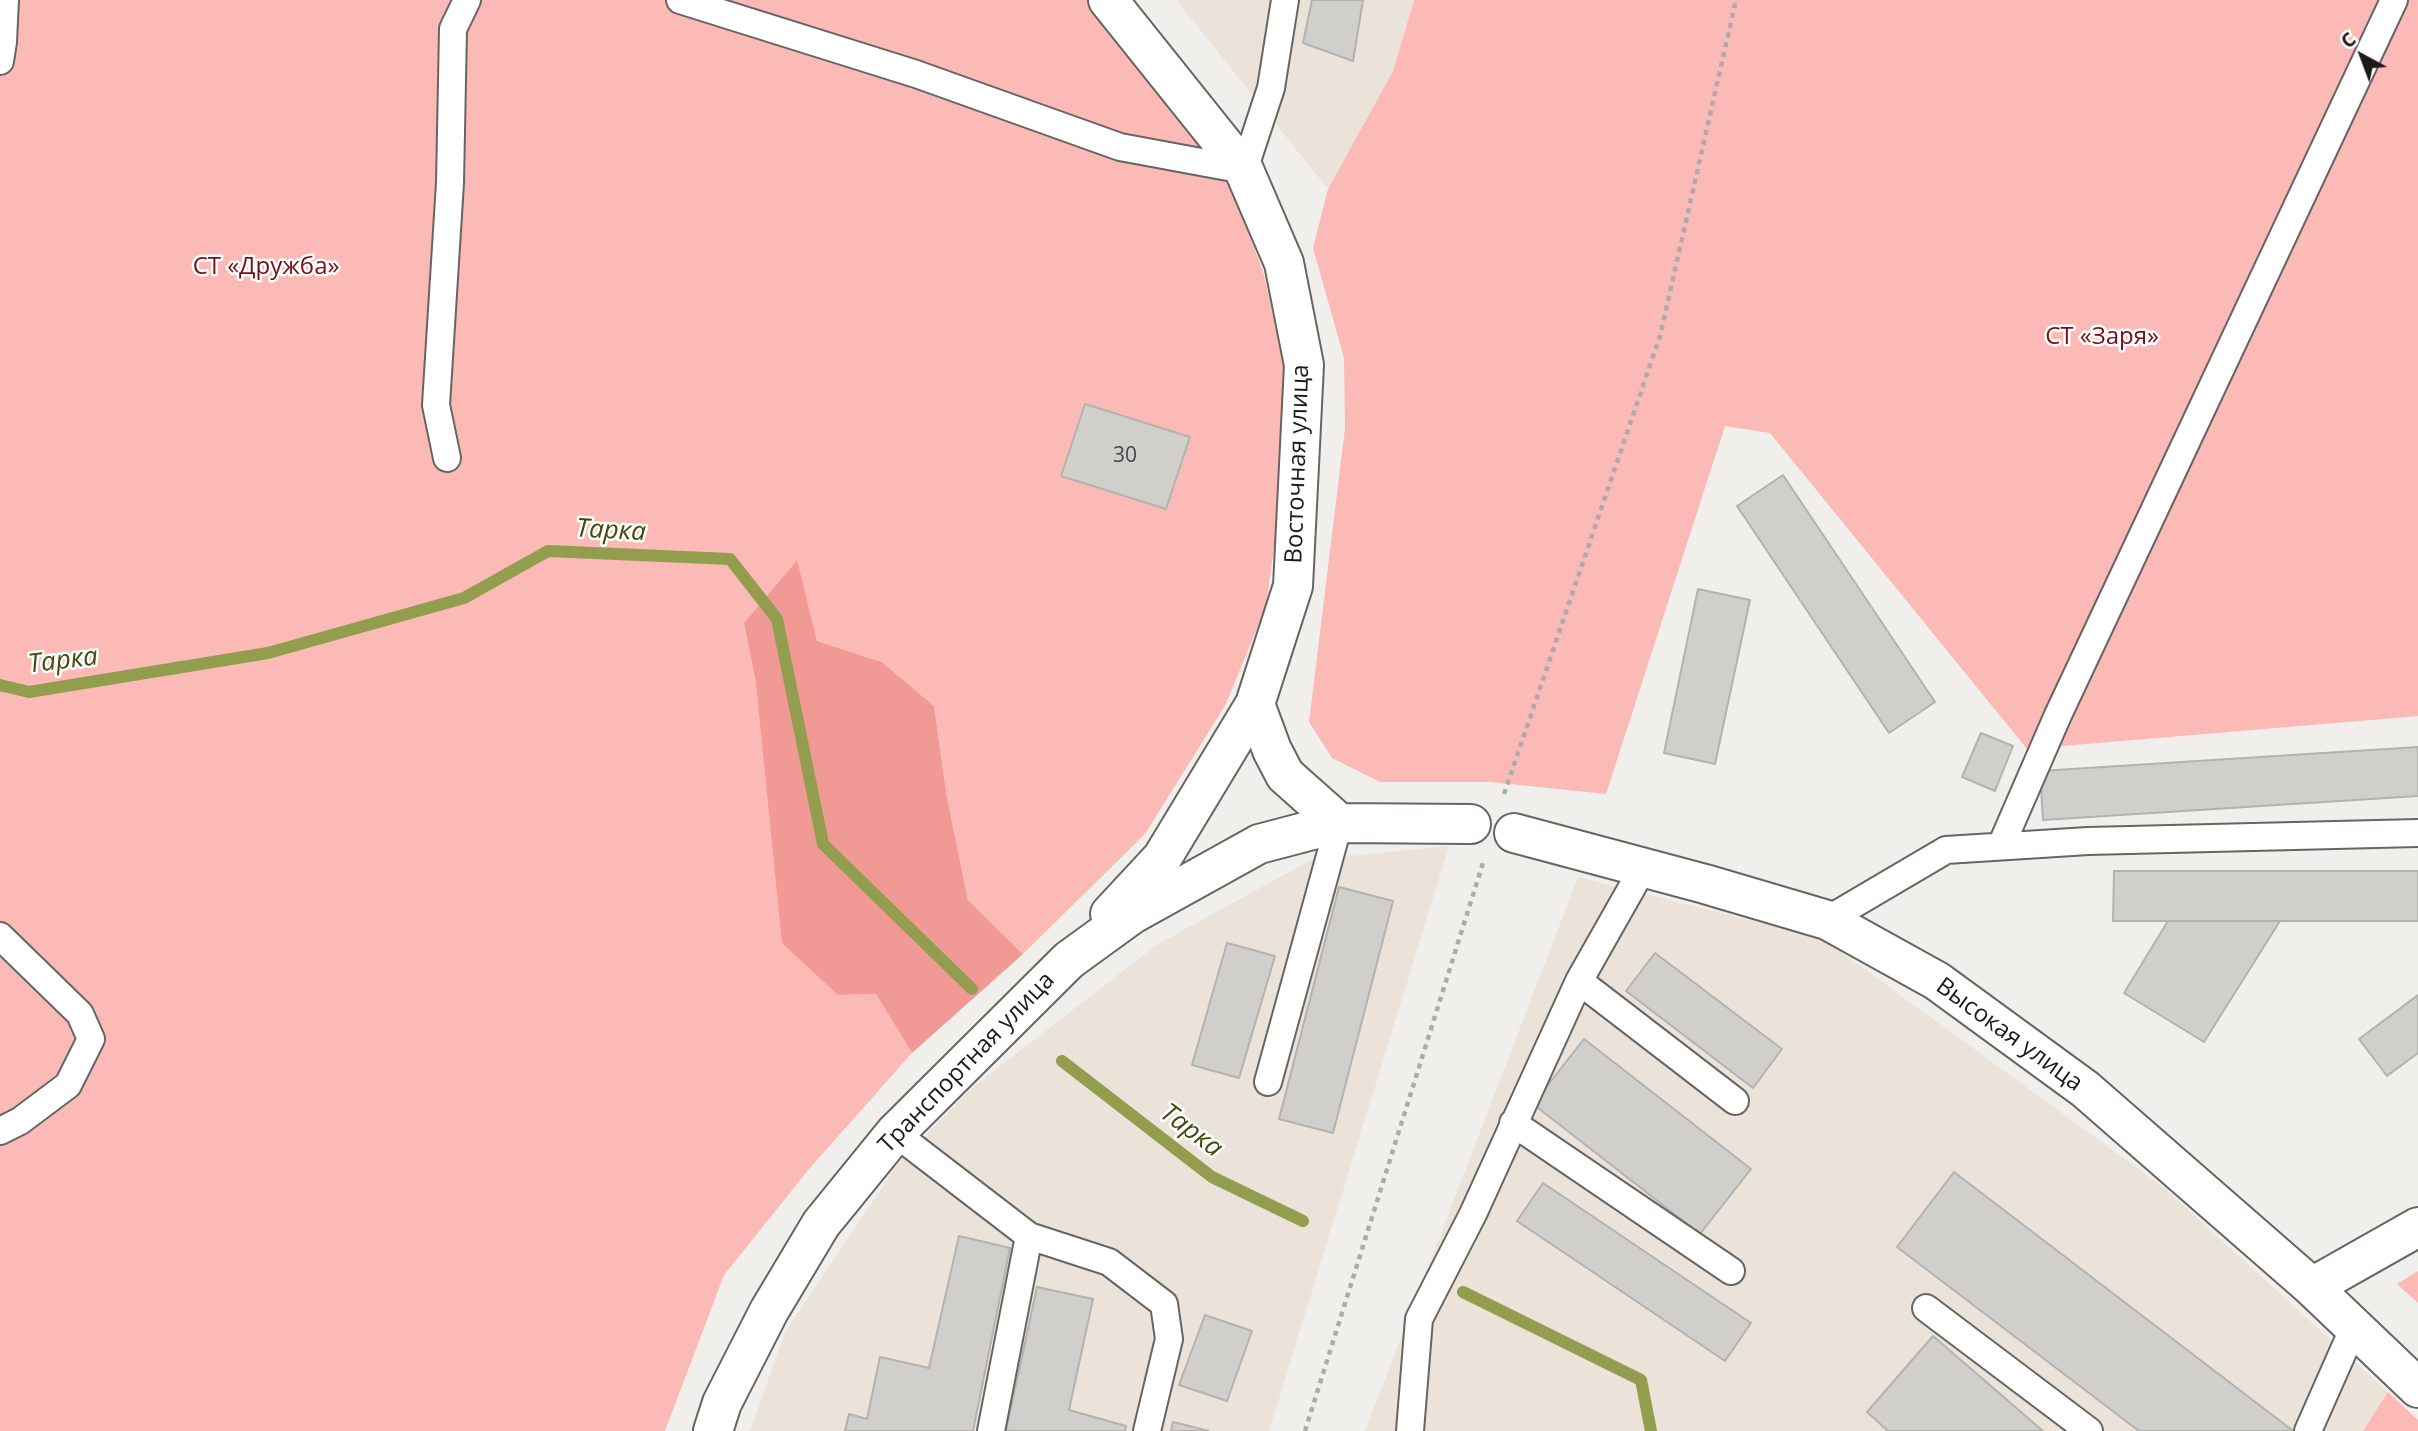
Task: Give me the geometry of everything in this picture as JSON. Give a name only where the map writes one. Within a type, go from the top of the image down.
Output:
[{"type":"street","name":"Восточная улица","points":[[1069,960],[1162,858],[1255,704],[1293,586],[1304,365],[1284,263],[1244,170],[1108,0]]},
{"type":"street","points":[[1255,704],[1272,750],[1285,775],[1339,823]]},
{"type":"street","name":"Высокая улица","points":[[1339,823],[1494,827],[1827,919],[1937,981],[2085,1089],[2312,1287],[2418,1388]]},
{"type":"street","name":"Транспортная улица","points":[[713,1431],[723,1403],[769,1311],[821,1224],[895,1133],[1069,960],[1131,915],[1259,844],[1339,823]]},
{"type":"street","points":[[2312,1287],[2418,1227]]},
{"type":"lane","points":[[0,61],[5,0]]},
{"type":"lane","points":[[447,457],[436,405],[450,183],[453,29],[467,0]]},
{"type":"lane","points":[[680,0],[916,74],[1120,147],[1244,170],[1271,88],[1285,0]]},
{"type":"lane","points":[[2001,846],[2058,715],[2394,0]]},
{"type":"lane","points":[[1268,1082],[1339,823]]},
{"type":"lane","points":[[1827,919],[1947,850],[2088,841],[2418,834]]},
{"type":"lane","points":[[1410,1431],[1419,1319],[1473,1214],[1579,981],[1643,868]]},
{"type":"lane","points":[[0,936],[80,1014],[91,1039],[68,1085],[20,1121],[0,1131]]},
{"type":"lane","points":[[1579,981],[1735,1101]]},
{"type":"lane","points":[[1513,1124],[1731,1272]]},
{"type":"lane","points":[[895,1133],[1029,1236],[1109,1262],[1164,1304],[1168,1339],[1147,1431]]},
{"type":"lane","points":[[991,1431],[1029,1236]]},
{"type":"lane","points":[[1926,1308],[2089,1431]]},
{"type":"lane","points":[[2308,1431],[2354,1327]]},
{"type":"path","points":[[1305,1431],[1494,827],[1660,336],[1737,0]]},
{"type":"shaded area","points":[[1176,0],[1414,0],[1393,71],[1328,189]]},
{"type":"shaded area","points":[[797,560],[817,641],[882,662],[934,706],[947,798],[968,900],[1023,954],[912,1053],[876,994],[838,995],[782,943],[756,683],[744,623]]},
{"type":"shaded area","points":[[1449,846],[1269,1431],[750,1431],[785,1332],[898,1164],[973,1087],[1158,944],[1311,860]]},
{"type":"shaded area","points":[[1578,877],[1822,938],[2162,1186],[2388,1392],[2363,1431],[1365,1431]]},
{"type":"green space","name":"СТ «Дружба»","points":[[0,0],[1089,0],[1230,180],[1264,275],[1285,371],[1283,484],[1266,606],[1226,704],[1145,834],[1023,954],[968,900],[947,798],[934,706],[882,662],[817,641],[796,561],[744,623],[756,683],[838,995],[876,994],[912,1053],[809,1169],[724,1275],[665,1431],[0,1431]]},
{"type":"green space","name":"СТ «Заря»","points":[[1414,0],[2418,0],[2418,716],[2027,749],[1770,433],[1725,426],[1606,794],[1490,782],[1380,782],[1332,758],[1309,722],[1345,428],[1344,358],[1313,248],[1328,189],[1393,71]]},
{"type":"green space","points":[[2418,1271],[2418,1303],[2397,1284]]},
{"type":"green space","points":[[2388,1392],[2418,1420],[2418,1431],[2363,1431]]},
{"type":"building","points":[[1312,0],[1363,0],[1353,61],[1303,43]]},
{"type":"building","points":[[1085,404],[1190,437],[1166,509],[1061,476]]},
{"type":"building","points":[[1783,475],[1935,702],[1889,733],[1737,506]]},
{"type":"building","points":[[1698,589],[1750,600],[1715,764],[1664,753]]},
{"type":"building","points":[[1981,733],[2013,746],[1995,791],[1962,777]]},
{"type":"building","points":[[2418,747],[2418,796],[2043,820],[2040,771]]},
{"type":"building","points":[[2114,871],[2418,871],[2418,921],[2113,921]]},
{"type":"building","points":[[1339,887],[1393,901],[1333,1133],[1279,1119]]},
{"type":"building","points":[[2168,921],[2280,921],[2204,1042],[2124,993]]},
{"type":"building","points":[[1227,943],[1275,956],[1239,1078],[1192,1065]]},
{"type":"building","points":[[1655,953],[1782,1049],[1753,1088],[1626,991]]},
{"type":"building","points":[[2418,995],[2418,1053],[2387,1076],[2359,1039]]},
{"type":"building","points":[[1584,1039],[1751,1169],[1700,1234],[1533,1104]]},
{"type":"building","points":[[1954,1172],[2292,1430],[2139,1431],[1897,1247]]},
{"type":"building","points":[[1543,1183],[1751,1323],[1725,1361],[1517,1221]]},
{"type":"building","points":[[959,1236],[1010,1248],[973,1431],[845,1431],[849,1414],[867,1419],[880,1357],[929,1368]]},
{"type":"building","points":[[1037,1287],[1093,1299],[1069,1410],[1126,1426],[1125,1431],[1006,1431]]},
{"type":"building","points":[[1205,1315],[1252,1331],[1227,1401],[1179,1385]]},
{"type":"building","points":[[1933,1336],[2043,1431],[1888,1431],[1867,1412]]},
{"type":"building","points":[[1173,1422],[1209,1431],[1171,1431]]},
{"type":"waterway","name":"Тарка","points":[[0,685],[29,692],[268,653],[464,598],[548,551],[730,559],[777,619],[823,844],[972,989]]},
{"type":"waterway","name":"Тарка","points":[[1062,1061],[1212,1177],[1303,1221]]},
{"type":"waterway","name":"Тарка","points":[[1463,1292],[1641,1380],[1651,1431]]}]
